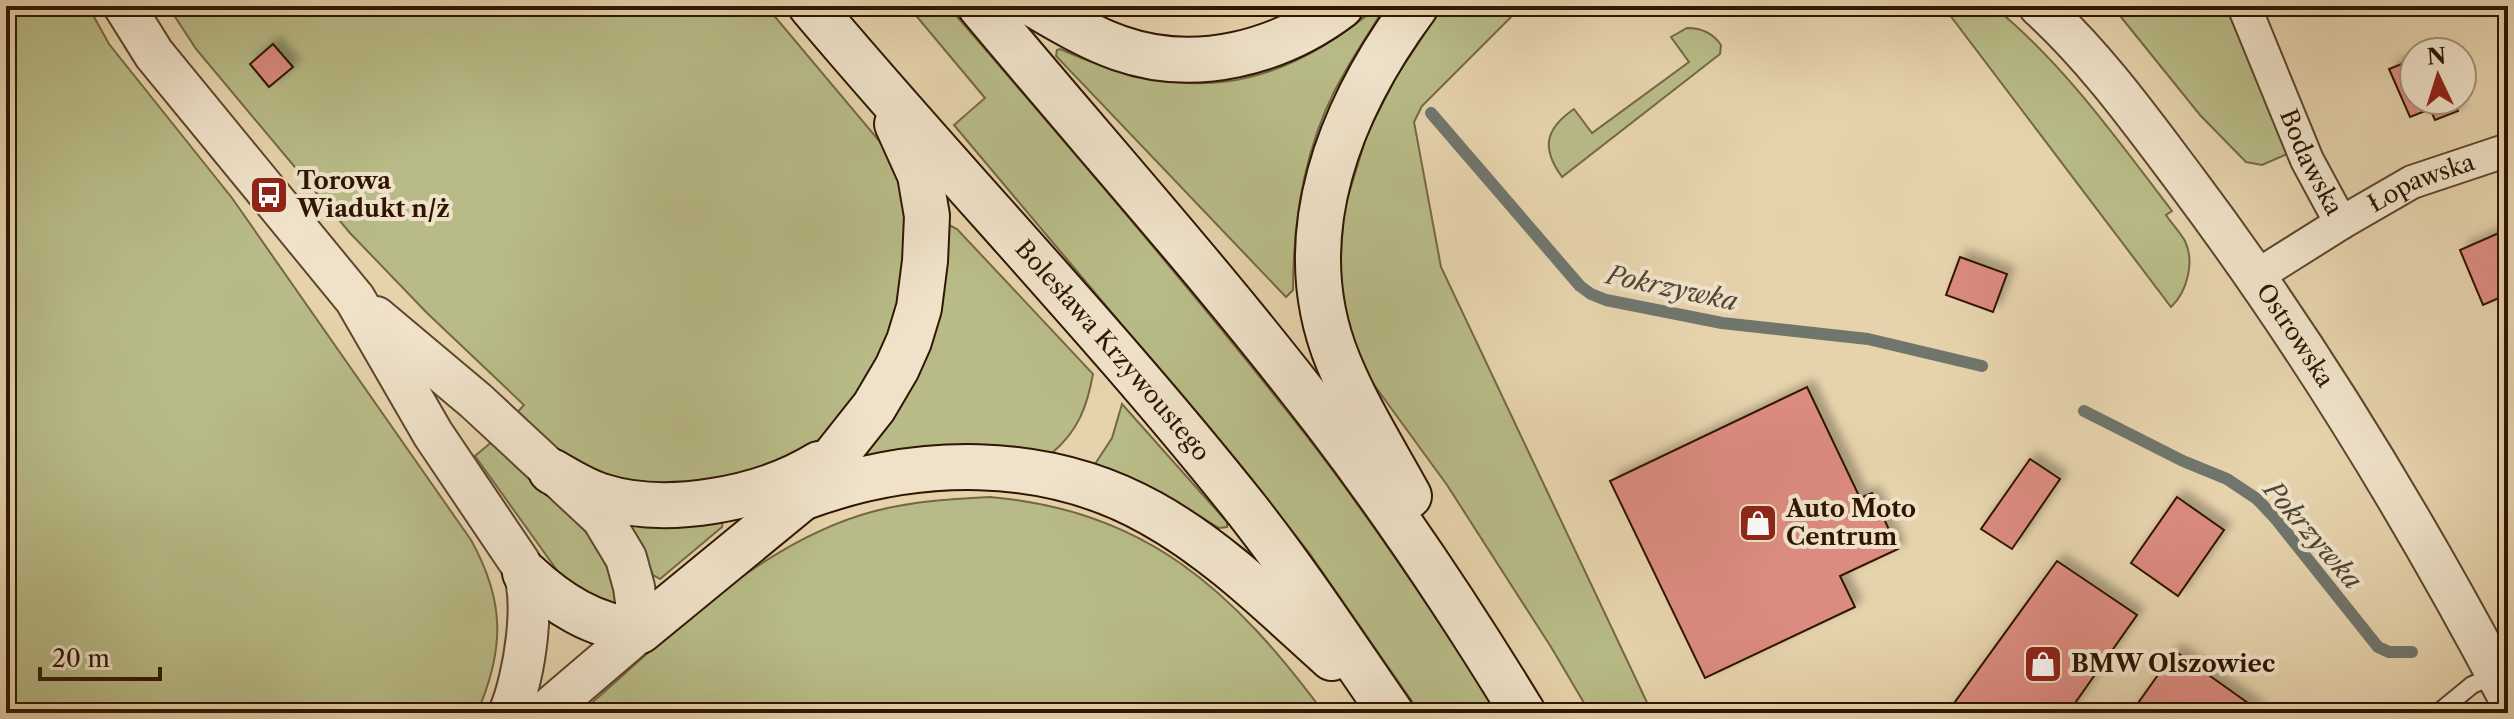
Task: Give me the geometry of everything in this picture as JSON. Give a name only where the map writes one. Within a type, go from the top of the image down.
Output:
[{"type":"main road","name":"Bolesława Krzywoustego","points":[[811,6],[1053,279],[1245,508],[1290,567],[1388,713]]},
{"type":"main road","points":[[980,6],[1308,400],[1367,478],[1474,632],[1523,713]]},
{"type":"main road","points":[[1036,6],[1117,48],[1159,58],[1195,59],[1252,52],[1302,32],[1341,6]]},
{"type":"main road","points":[[1416,6],[1368,76],[1341,136],[1320,226],[1318,280],[1323,313],[1338,361],[1437,549],[1474,632]]},
{"type":"main road","points":[[525,573],[562,604],[578,613],[610,625],[640,631],[802,498],[880,398],[909,341],[920,297],[927,227],[925,198],[913,158],[889,112],[850,52]]},
{"type":"main road","points":[[551,471],[599,496],[618,501],[680,504],[756,492],[813,468],[834,454]]},
{"type":"main road","points":[[802,498],[882,477],[973,466],[1023,469],[1081,482],[1151,513],[1215,556],[1333,659],[1388,713]]},
{"type":"street","points":[[124,6],[154,54],[355,299],[433,434],[502,533],[525,573],[528,595],[526,651],[509,713]]},
{"type":"street","name":"Ostrowska","points":[[2039,6],[2097,65],[2255,277],[2324,380],[2378,469],[2502,685]]},
{"type":"street","name":"Bodawska","points":[[2244,6],[2307,160],[2341,223],[2255,277]]},
{"type":"street","name":"Łopawska","points":[[2341,223],[2412,182],[2508,150]]},
{"type":"street","points":[[355,299],[476,401],[602,518],[619,543],[634,587],[640,631],[544,713]]},
{"type":"lane","points":[[2438,713],[2472,685],[2502,685]]},
{"type":"green space","points":[[6,6],[88,6],[109,44],[232,198],[471,540],[490,584],[497,625],[493,668],[477,713],[6,713]]},
{"type":"green space","points":[[168,6],[766,6],[897,162],[907,178],[900,324],[838,425],[798,455],[752,475],[650,487],[595,472],[527,427],[515,415],[524,405],[427,313],[350,233],[196,49]]},
{"type":"green space","points":[[908,6],[948,6],[1174,272],[1262,379],[1356,502],[1498,713],[1420,713],[1310,554],[1245,471],[954,125],[985,98]]},
{"type":"green space","points":[[1378,6],[1385,7],[1332,96],[1312,149],[1299,204],[1293,290],[1286,297],[1056,56],[1060,49],[1105,67],[1147,78],[1188,83],[1226,82],[1264,73],[1302,58],[1340,36]]},
{"type":"green space","points":[[1443,6],[1522,6],[1422,106],[1414,122],[1441,267],[1652,713],[1590,713],[1447,485],[1364,371],[1353,348],[1339,284],[1344,210],[1367,134],[1396,77]]},
{"type":"green space","points":[[1943,6],[1993,6],[2019,29],[2088,103],[2172,211],[2166,215],[2185,241],[2189,267],[2185,285],[2171,307]]},
{"type":"green space","points":[[2112,6],[2228,6],[2287,154],[2262,165],[2246,162],[2200,115]]},
{"type":"green space","points":[[1687,28],[1702,30],[1714,37],[1721,45],[1720,54],[1562,177],[1549,148],[1549,140],[1557,124],[1574,109],[1592,133],[1689,62],[1671,37]]},
{"type":"green space","points":[[947,224],[957,229],[1093,374],[1088,397],[1075,427],[1052,453],[984,447],[861,467],[853,450]]},
{"type":"green space","points":[[1122,404],[1227,522],[1227,527],[1219,528],[1160,492],[1095,464],[1112,438]]},
{"type":"green space","points":[[494,440],[601,547],[621,604],[613,609],[564,580],[475,456]]},
{"type":"green space","points":[[990,497],[1046,505],[1096,519],[1141,539],[1182,564],[1256,630],[1324,713],[580,713],[717,595],[793,545],[833,525],[875,511],[918,503]]},
{"type":"green space","points":[[723,519],[722,527],[660,579],[653,575],[625,522]]},
{"type":"building","points":[[273,44],[293,67],[269,87],[250,64]]},
{"type":"building","points":[[2398,65],[2398,90],[2389,69]]},
{"type":"building","points":[[2508,229],[2508,294],[2483,305],[2460,250]]},
{"type":"building","points":[[1960,257],[2007,274],[1993,312],[1946,295]]},
{"type":"building","name":"Auto Moto Centrum","points":[[1807,387],[1860,498],[1872,493],[1898,549],[1840,576],[1855,607],[1705,678],[1610,481]]},
{"type":"building","points":[[2030,459],[2060,479],[2012,549],[1981,529]]},
{"type":"building","points":[[2177,497],[2224,530],[2178,596],[2131,563]]},
{"type":"building","name":"BMW Olszowiec","points":[[2057,561],[2137,615],[2068,713],[1947,713]]},
{"type":"building","points":[[2175,651],[2262,713],[2131,713]]},
{"type":"waterway","name":"Pokrzywka","points":[[1431,113],[1580,286],[1591,294],[1606,300],[1722,323],[1868,339],[1982,366]]},
{"type":"waterway","name":"Pokrzywka","points":[[2084,411],[2183,461],[2227,479],[2257,499],[2378,647],[2389,652],[2412,652]]},
{"type":"place","name":"Torowa Wiadukt n/ż","points":[[269,195]]},
{"type":"place","name":"Auto Moto Centrum","points":[[1758,523]]},
{"type":"place","name":"BMW Olszowiec","points":[[2043,664]]}]
